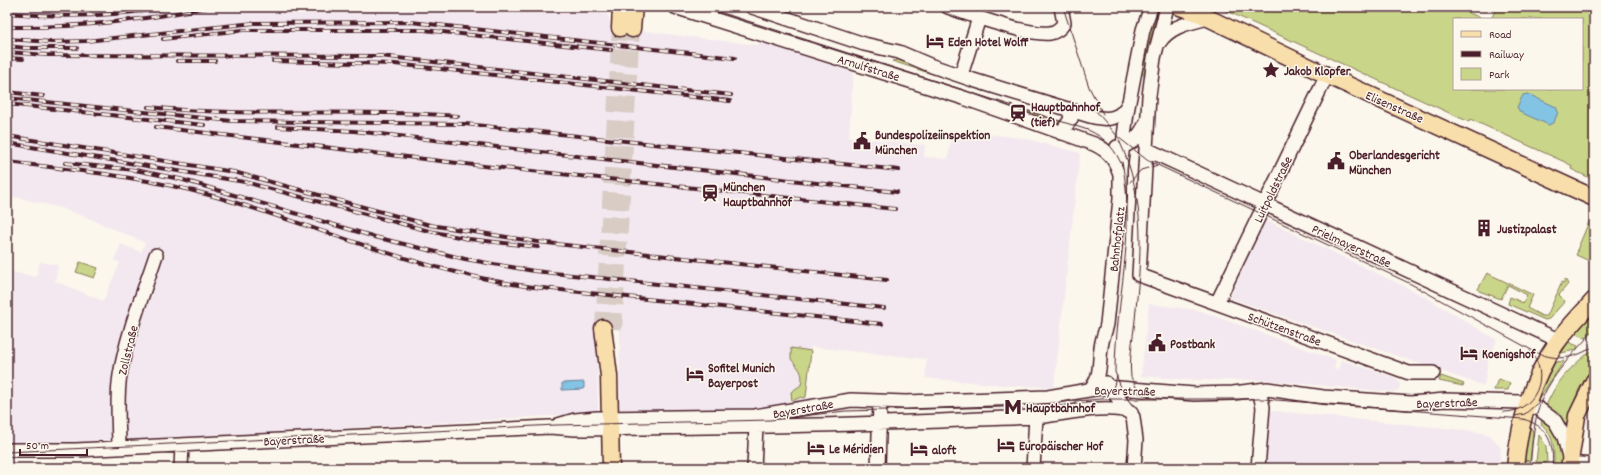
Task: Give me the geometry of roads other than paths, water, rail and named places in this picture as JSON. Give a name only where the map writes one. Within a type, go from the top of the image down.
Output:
[{"type":"main road","points":[[621,7],[626,28],[634,7]]},
{"type":"main road","name":"Elisenstraße","points":[[1180,7],[1200,13],[1327,75],[1593,197]]},
{"type":"main road","points":[[1515,468],[1518,445],[1528,404],[1540,370],[1558,340],[1594,300]]},
{"type":"main road","points":[[608,329],[611,468]]},
{"type":"main road","points":[[1573,465],[1577,416],[1594,381]]},
{"type":"street","name":"Arnulfstraße","points":[[675,7],[958,96],[1094,144],[1104,149],[1113,158],[1120,174]]},
{"type":"street","name":"Arnulfstraße","points":[[752,7],[864,44],[899,52],[932,66],[1069,109],[1108,119],[1121,114],[1129,98]]},
{"type":"street","points":[[948,7],[978,18],[1025,30],[1048,33],[1059,29],[1065,20],[1061,7]]},
{"type":"street","name":"Bahnhofplatz","points":[[1090,389],[1096,382],[1099,374],[1102,343],[1109,308],[1120,199],[1120,174],[1129,98],[1143,30],[1151,7]]},
{"type":"street","name":"Bahnhofplatz","points":[[1139,275],[1146,149],[1146,121],[1157,46],[1167,7]]},
{"type":"street","points":[[1157,46],[1165,33],[1200,13]]},
{"type":"street","points":[[961,75],[978,18]]},
{"type":"street","name":"Luitpoldstraße","points":[[1217,303],[1327,75]]},
{"type":"street","points":[[1133,76],[1151,79]]},
{"type":"street","points":[[1129,98],[1142,93],[1149,96]]},
{"type":"street","points":[[1061,133],[1071,119],[1069,109]]},
{"type":"street","points":[[1123,146],[1131,144],[1135,140],[1146,121]]},
{"type":"street","name":"Arnulfstraße","points":[[1094,144],[1123,146]]},
{"type":"street","name":"Prielmayerstraße","points":[[1146,149],[1558,340]]},
{"type":"street","name":"Zollstraße","points":[[119,448],[118,390],[120,375],[133,326],[156,255]]},
{"type":"street","name":"Schützenstraße","points":[[1139,275],[1409,373],[1433,373]]},
{"type":"street","points":[[1099,374],[1118,399],[1131,412],[1134,420],[1136,440],[1134,468]]},
{"type":"street","name":"Bayerstraße","points":[[611,423],[755,416],[788,412],[851,400],[880,402],[1048,397],[1090,389],[1110,388],[1194,394],[1240,393],[1259,390],[1274,390],[1323,397],[1410,403],[1445,400],[1514,401],[1528,404],[1548,415],[1558,424],[1573,465]]},
{"type":"street","points":[[1258,468],[1263,407],[1259,390]]},
{"type":"street","points":[[878,468],[880,402]]},
{"type":"street","name":"Bayerstraße","points":[[7,450],[38,451],[119,448],[550,427],[575,420],[611,423],[756,426],[1036,417],[1099,410],[1123,410],[1131,412]]},
{"type":"street","points":[[1033,468],[1036,417]]},
{"type":"street","points":[[754,468],[756,426]]},
{"type":"street","points":[[181,468],[182,445]]},
{"type":"street","name":"Bayerstraße","points":[[7,456],[38,451]]},
{"type":"street","points":[[1573,465],[1594,465]]},
{"type":"water","points":[[1528,94],[1556,107],[1558,112],[1554,122],[1549,125],[1520,112],[1517,107],[1523,95]]},
{"type":"water","points":[[584,382],[584,389],[562,390],[562,383]]},
{"type":"tunnel","points":[[603,328],[620,28]]},
{"type":"tunnel","points":[[614,329],[632,29]]},
{"type":"tram line","points":[[704,7],[1088,130],[1110,145],[1123,168]]},
{"type":"tram line","points":[[1063,7],[1089,87],[1103,114]]},
{"type":"tram line","points":[[1096,111],[1118,137],[1147,160],[1409,283],[1537,353],[1559,358],[1580,354],[1594,346]]},
{"type":"tram line","points":[[1119,140],[1128,162],[1134,184],[1140,228],[1139,273],[1131,356],[1131,377],[1139,393],[1151,397]]},
{"type":"tram line","points":[[1122,162],[1126,188],[1127,215],[1115,372],[1122,390],[1135,400]]},
{"type":"tram line","points":[[1130,182],[1141,170],[1158,165]]},
{"type":"tram line","points":[[1530,468],[1536,420],[1544,394],[1563,365],[1594,330]]},
{"type":"tram line","points":[[1503,412],[1514,411],[1524,406],[1537,391],[1540,381],[1540,371],[1530,351]]},
{"type":"tram line","points":[[1100,399],[1113,388],[1117,376]]},
{"type":"tram line","points":[[7,452],[556,425],[770,420],[845,411],[1004,407],[1101,399],[1263,399],[1523,419],[1538,426],[1548,437],[1552,451],[1552,468]]},
{"type":"tram line","points":[[1515,416],[1525,414],[1540,401]]},
{"type":"railway","points":[[7,13],[68,16],[110,14],[171,7]]},
{"type":"railway","points":[[7,27],[108,23],[208,7]]},
{"type":"railway","points":[[7,39],[52,42],[86,41],[254,23],[411,22],[735,58]]},
{"type":"railway","points":[[163,39],[243,30],[424,30],[611,50]]},
{"type":"railway","points":[[7,46],[26,48],[77,48]]},
{"type":"railway","points":[[7,52],[47,55],[380,56],[731,95]]},
{"type":"railway","points":[[7,58],[23,59]]},
{"type":"railway","points":[[177,61],[215,61]]},
{"type":"railway","points":[[273,61],[395,64],[730,101]]},
{"type":"railway","points":[[7,92],[43,96]]},
{"type":"railway","points":[[7,98],[232,121],[465,124],[899,170]]},
{"type":"railway","points":[[7,104],[204,125]]},
{"type":"railway","points":[[148,107],[225,112],[381,113],[458,116]]},
{"type":"railway","points":[[156,127],[474,165],[895,209]]},
{"type":"railway","points":[[278,127],[354,131],[897,192]]},
{"type":"railway","points":[[7,136],[234,172],[430,225],[538,242],[887,280]]},
{"type":"railway","points":[[7,143],[245,182],[429,231],[469,239],[538,247]]},
{"type":"railway","points":[[7,162],[111,175],[188,189],[253,208],[411,260],[492,280],[533,287],[882,324]]},
{"type":"railway","points":[[65,163],[135,170],[180,179],[375,237],[465,259],[534,271],[884,308]]},
{"type":"place","name":"Eden Hotel Wolff","points":[[935,41]]},
{"type":"place","name":"Jakob Klopfer","points":[[1271,70]]},
{"type":"place","name":"Hauptbahnhof (tief)","points":[[1018,113]]},
{"type":"place","name":"Bundespolizeiinspektion München","points":[[862,141]]},
{"type":"place","name":"Oberlandesgericht München","points":[[1336,161]]},
{"type":"place","name":"München Hauptbahnhof","points":[[710,193]]},
{"type":"place","name":"Justizpalast","points":[[1484,228]]},
{"type":"place","name":"Postbank","points":[[1157,343]]},
{"type":"place","name":"Koenigshof","points":[[1469,353]]},
{"type":"place","name":"Sofitel Munich Bayerpost","points":[[695,374]]},
{"type":"place","name":"Hauptbahnhof","points":[[1013,407]]},
{"type":"place","name":"Europäischer Hof","points":[[1006,445]]},
{"type":"place","name":"Le Méridien","points":[[816,448]]},
{"type":"place","name":"aloft","points":[[919,449]]}]
